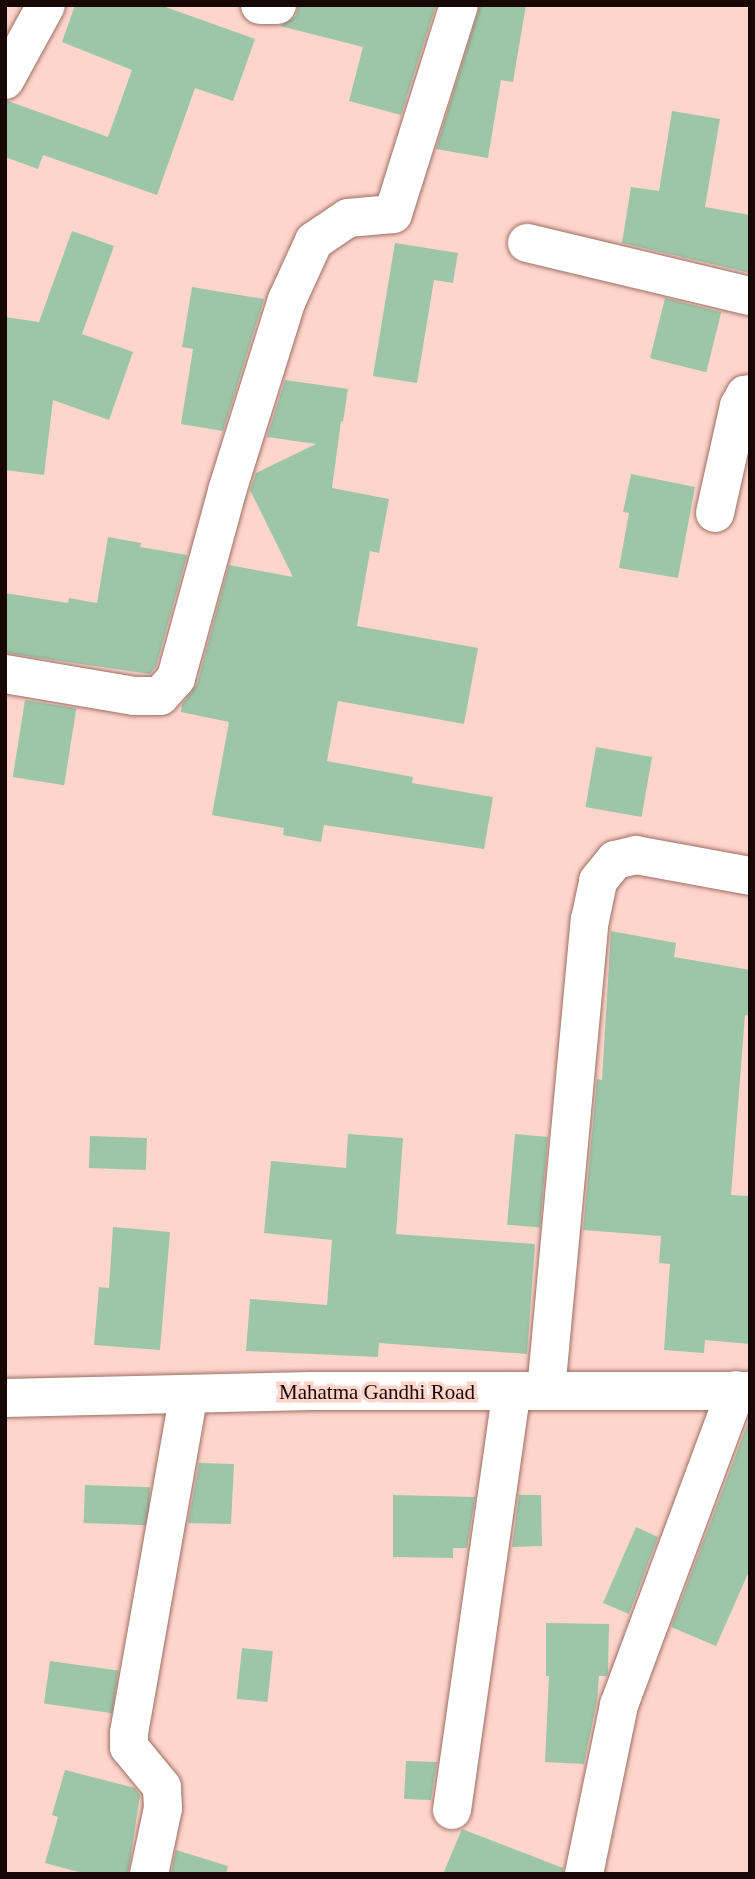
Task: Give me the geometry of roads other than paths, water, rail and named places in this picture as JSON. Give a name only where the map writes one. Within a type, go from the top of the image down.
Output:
[{"type":"street","points":[[5,80],[46,5]]},
{"type":"street","points":[[260,5],[277,5]]},
{"type":"street","points":[[5,674],[134,696],[160,696],[176,678],[228,491],[287,300],[314,241],[348,218],[393,214],[459,5]]},
{"type":"street","points":[[527,243],[750,296]]},
{"type":"street","points":[[715,513],[739,407],[745,395],[750,394]]},
{"type":"street","points":[[452,1810],[529,1391],[597,881],[615,860],[636,855],[750,876]]},
{"type":"street","points":[[584,1874],[619,1705],[743,1390]]},
{"type":"street","name":"Mahatma Gandhi Road","points":[[5,1398],[743,1390]]},
{"type":"street","points":[[149,1874],[163,1808],[162,1787],[134,1754],[130,1747],[129,1733],[189,1394]]}]
